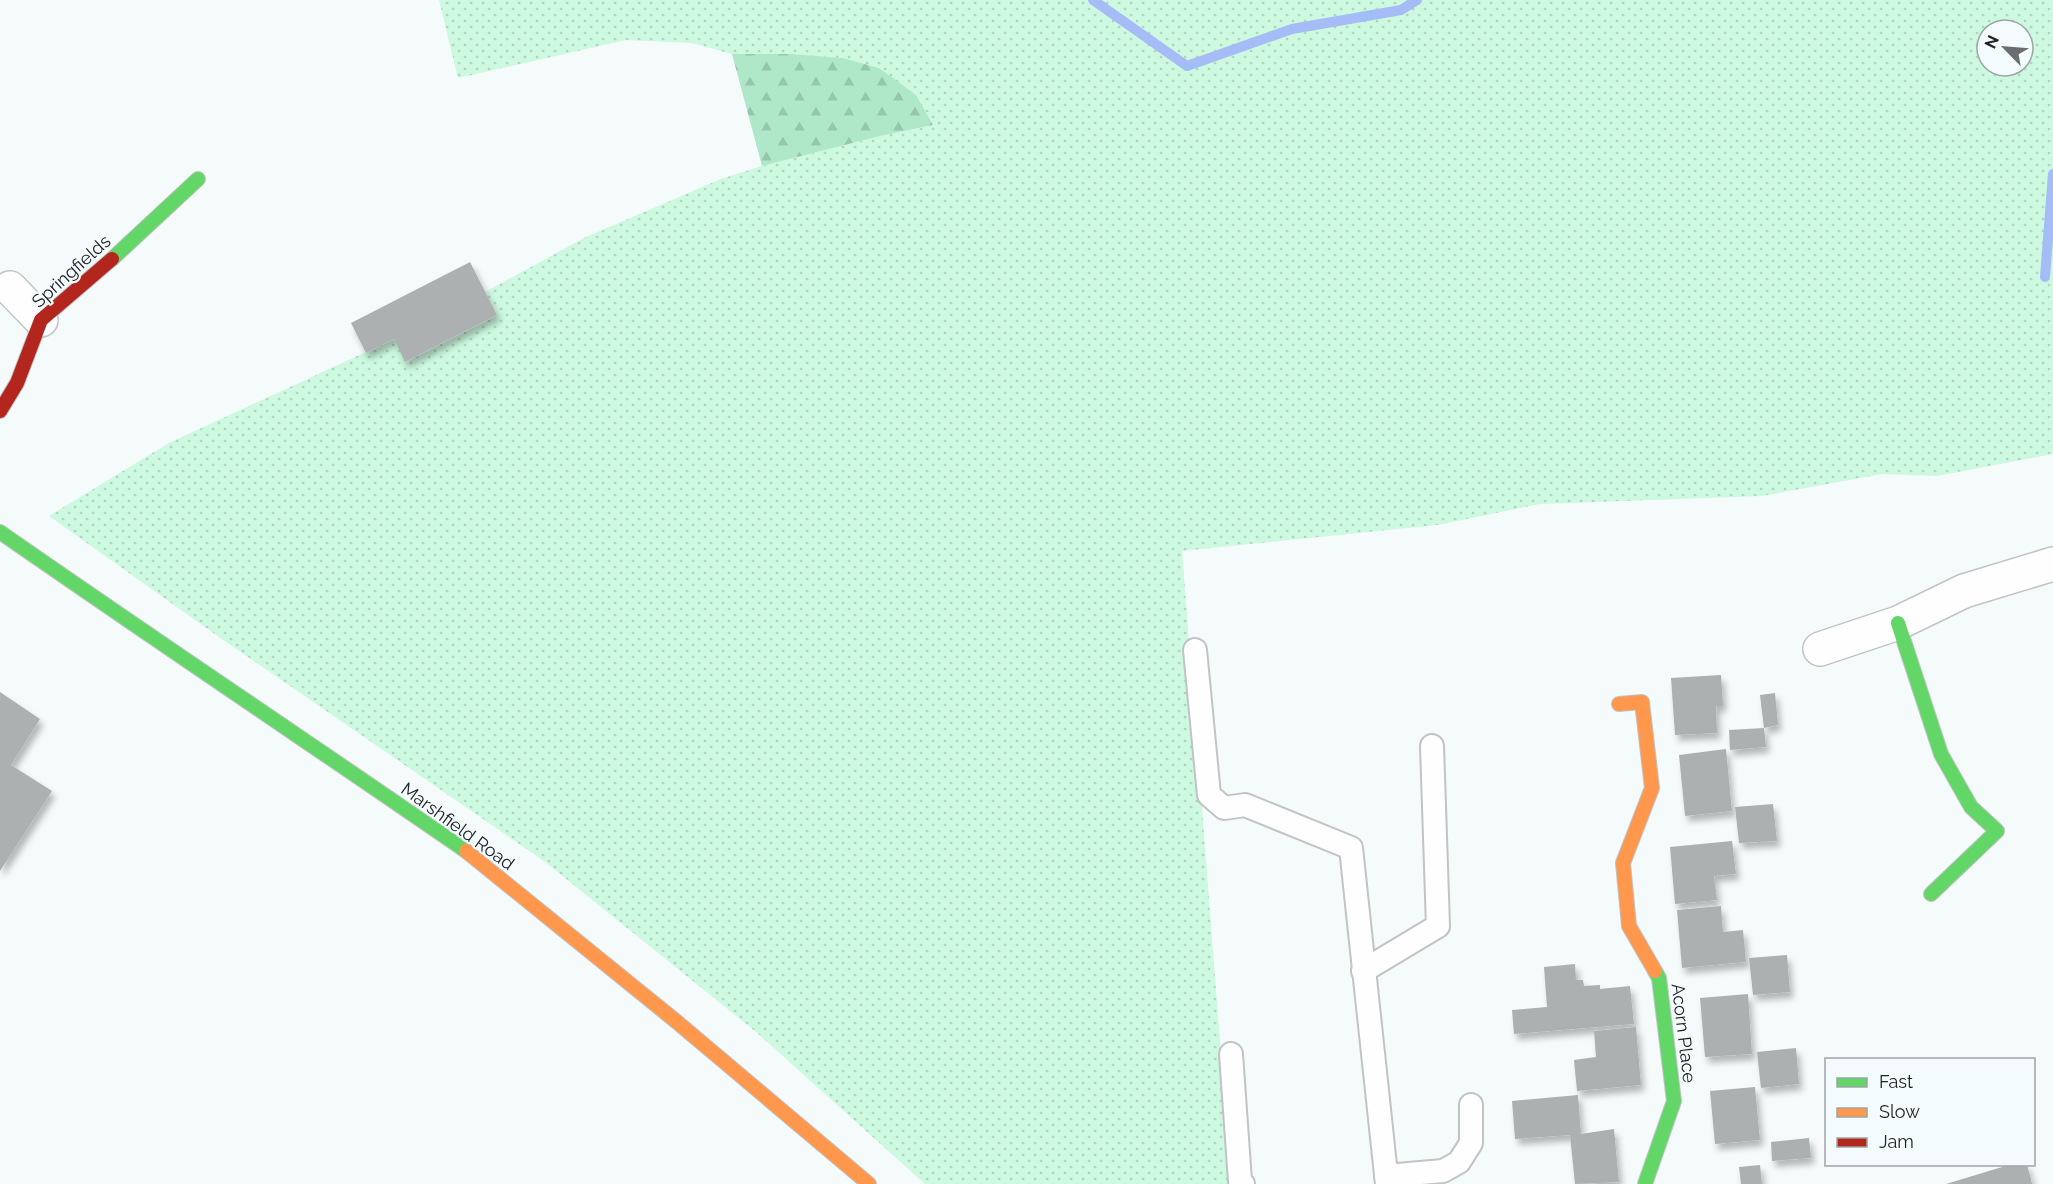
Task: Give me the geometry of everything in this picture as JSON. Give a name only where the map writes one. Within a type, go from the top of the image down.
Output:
[{"type":"street","name":"Springfields","points":[[0,411],[17,383],[41,320],[104,266],[198,179]]},
{"type":"street","points":[[10,288],[41,320]]},
{"type":"street","name":"Marshfield Road","points":[[0,532],[175,654],[309,742],[471,854],[677,1022],[869,1184]]},
{"type":"street","points":[[1820,649],[1898,623],[1964,591],[2053,564]]},
{"type":"street","points":[[1898,623],[1941,754],[1971,807],[1997,831],[1931,894]]},
{"type":"street","name":"Acorn Place","points":[[1619,704],[1642,702],[1652,788],[1623,863],[1629,926],[1659,978],[1674,1101],[1645,1184]]},
{"type":"lane","points":[[1195,650],[1209,795],[1224,808],[1245,805],[1351,848],[1387,1180],[1443,1171],[1458,1162],[1471,1143],[1471,1105]]},
{"type":"lane","points":[[1363,971],[1438,926],[1432,746]]},
{"type":"lane","points":[[1231,1054],[1240,1181],[1244,1184]]},
{"type":"green space","points":[[439,0],[2053,0],[2053,454],[1937,476],[1882,474],[1762,496],[1540,504],[1437,525],[1182,551],[1231,1184],[925,1184],[755,1031],[544,861],[219,637],[49,516],[169,443],[394,339],[406,362],[497,315],[485,292],[586,237],[721,179],[762,166],[933,125],[879,68],[843,58],[791,54],[732,54],[692,43],[626,40],[458,78]]},
{"type":"green space","points":[[732,54],[791,54],[843,58],[879,68],[916,95],[933,125],[762,166]]},
{"type":"building","points":[[470,262],[497,315],[405,362],[394,339],[366,353],[351,323]]},
{"type":"building","points":[[1721,675],[1723,706],[1716,706],[1717,733],[1675,735],[1671,678]]},
{"type":"building","points":[[0,692],[40,719],[11,765],[52,791],[0,871]]},
{"type":"building","points":[[1775,693],[1778,725],[1764,728],[1760,695]]},
{"type":"building","points":[[1764,728],[1766,747],[1730,750],[1729,730]]},
{"type":"building","points":[[1726,749],[1732,811],[1685,816],[1679,755]]},
{"type":"building","points":[[1773,804],[1777,841],[1739,843],[1735,807]]},
{"type":"building","points":[[1732,841],[1736,874],[1714,876],[1717,900],[1675,904],[1670,847]]},
{"type":"building","points":[[1721,906],[1723,932],[1743,930],[1746,962],[1682,968],[1677,910]]},
{"type":"building","points":[[1787,955],[1790,992],[1753,995],[1749,958]]},
{"type":"building","points":[[1575,964],[1576,980],[1583,980],[1584,986],[1600,985],[1600,989],[1630,986],[1634,1024],[1514,1034],[1512,1010],[1547,1007],[1544,967]]},
{"type":"building","points":[[1748,994],[1752,1054],[1705,1057],[1700,998]]},
{"type":"building","points":[[1636,1027],[1641,1085],[1577,1091],[1574,1060],[1596,1057],[1594,1031]]},
{"type":"building","points":[[1796,1048],[1799,1084],[1761,1088],[1757,1052]]},
{"type":"building","points":[[1755,1087],[1760,1140],[1715,1144],[1710,1091]]},
{"type":"building","points":[[1578,1095],[1581,1134],[1614,1129],[1619,1182],[1575,1184],[1570,1135],[1515,1139],[1512,1101]]},
{"type":"building","points":[[1809,1138],[1811,1158],[1772,1161],[1771,1142]]},
{"type":"building","points":[[1760,1165],[1762,1184],[1741,1184],[1739,1167]]},
{"type":"building","points":[[2005,1166],[2028,1166],[2032,1184],[1946,1184]]},
{"type":"waterway","points":[[1093,0],[1187,66],[1292,29],[1401,10],[1417,0]]},
{"type":"waterway","points":[[2045,277],[2053,174]]},
{"type":"traffic: fast","points":[[112,259],[198,179]]},
{"type":"traffic: fast","points":[[0,532],[466,851]]},
{"type":"traffic: fast","points":[[1898,623],[1941,754],[1971,807],[1997,831],[1931,894]]},
{"type":"traffic: fast","points":[[1645,1184],[1674,1101],[1659,978],[1655,971]]},
{"type":"traffic: slow","points":[[1619,704],[1642,702],[1652,788],[1623,863],[1629,926],[1655,971]]},
{"type":"traffic: slow","points":[[466,851],[677,1022],[869,1184]]},
{"type":"traffic: jam","points":[[0,411],[17,383],[41,320],[112,259]]}]
